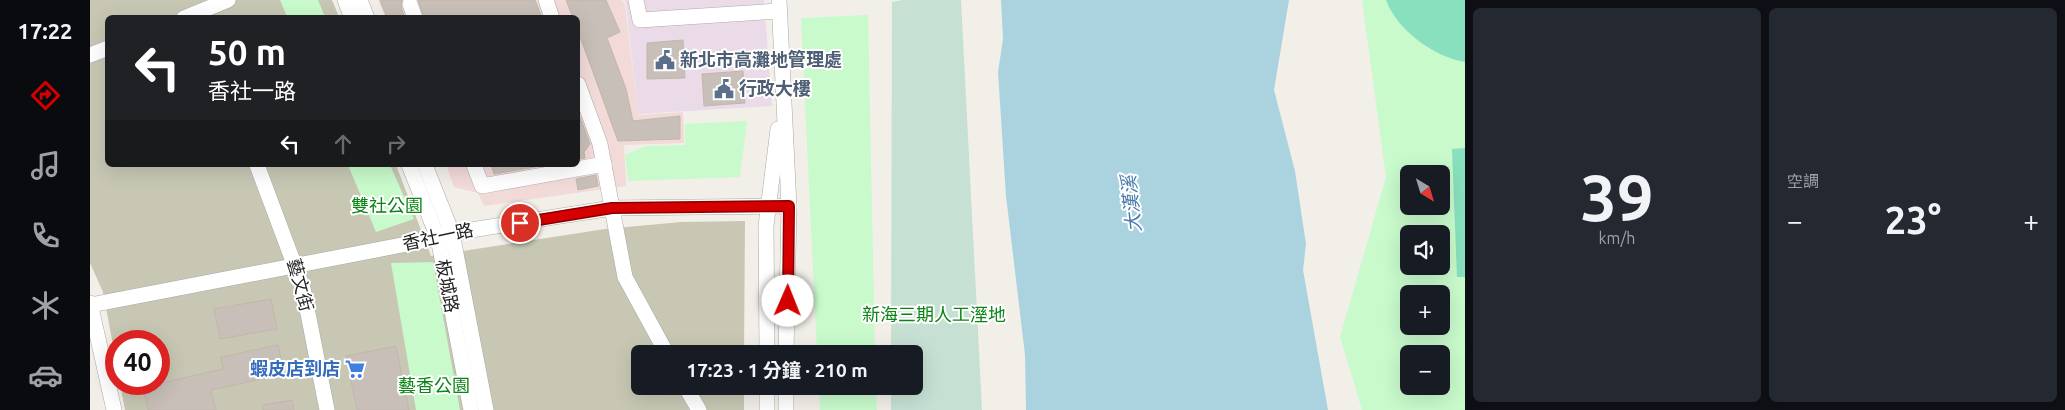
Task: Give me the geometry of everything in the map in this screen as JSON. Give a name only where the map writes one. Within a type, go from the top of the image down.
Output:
[{"type":"street","points":[[193,12],[228,0]]},
{"type":"street","points":[[345,0],[351,15]]},
{"type":"street","points":[[360,0],[366,15]]},
{"type":"street","points":[[546,0],[551,15]]},
{"type":"street","points":[[636,0],[640,20],[779,5],[789,206],[786,345]]},
{"type":"street","points":[[90,55],[105,49]]},
{"type":"street","points":[[767,345],[766,226],[783,88]]},
{"type":"street","points":[[580,89],[600,144],[625,277],[662,345]]},
{"type":"street","points":[[475,167],[482,186],[604,164]]},
{"type":"street","name":"藝文街","points":[[258,167],[303,288],[327,410]]},
{"type":"street","name":"板城路","points":[[411,167],[445,235],[470,410]]},
{"type":"street","name":"板城路","points":[[426,167],[445,235],[486,410]]},
{"type":"street","name":"香社一路","points":[[90,304],[296,266],[445,235],[612,208],[789,206]]},
{"type":"street","points":[[90,304],[114,410]]},
{"type":"street","points":[[690,395],[699,410]]},
{"type":"street","points":[[767,395],[767,410]]},
{"type":"street","points":[[786,395],[786,410]]},
{"type":"shaded area","points":[[90,0],[332,0],[338,15],[105,15],[105,167],[397,167],[431,256],[605,229],[681,222],[745,221],[744,345],[631,345],[631,395],[744,395],[744,410],[125,410],[122,395],[170,395],[170,330],[110,330],[103,292],[90,263]]},
{"type":"shaded area","points":[[378,0],[622,0],[625,4],[638,115],[683,112],[684,143],[624,145],[626,186],[484,206],[478,193],[454,187],[447,167],[580,167],[580,15],[384,15]]},
{"type":"shaded area","points":[[624,0],[764,0],[772,106],[638,114]]},
{"type":"green space","points":[[280,0],[318,0],[324,15],[286,15]]},
{"type":"green space","name":"新海三期人工溼地","points":[[902,0],[961,0],[982,410],[891,410],[891,395],[923,395],[923,345],[891,345],[892,2]]},
{"type":"green space","points":[[1362,0],[1465,0],[1465,410],[1362,410],[1340,337],[1386,177]]},
{"type":"green space","points":[[1386,0],[1465,0],[1465,62],[1441,54],[1418,40],[1399,22]]},
{"type":"green space","points":[[868,15],[875,345],[817,345],[801,18]]},
{"type":"green space","points":[[747,121],[740,177],[628,181],[625,155],[645,146],[685,145],[685,124]]},
{"type":"green space","points":[[1465,148],[1465,277],[1457,277],[1452,149]]},
{"type":"green space","name":"雙社公園","points":[[349,167],[391,167],[414,219],[376,232]]},
{"type":"green space","name":"藝香公園","points":[[433,262],[460,410],[416,410],[391,263]]},
{"type":"green space","points":[[819,395],[876,395],[877,410],[820,410]]},
{"type":"water","name":"大漢溪","points":[[1001,0],[1289,0],[1274,90],[1295,171],[1306,244],[1303,270],[1328,410],[1026,410],[1025,355],[1006,196],[998,72],[1003,39]]},
{"type":"building","points":[[380,0],[402,0],[401,7],[404,15],[386,15]]},
{"type":"building","points":[[418,0],[535,0],[541,15],[423,15]]},
{"type":"building","points":[[566,0],[606,0],[620,32],[607,38],[626,89],[633,121],[680,116],[680,139],[618,141],[580,36],[580,15],[572,15]]},
{"type":"building","name":"新北市高灘地管理處","points":[[683,40],[685,78],[647,79],[647,43]]},
{"type":"building","name":"行政大樓","points":[[743,71],[745,103],[704,106],[702,74]]},
{"type":"building","points":[[580,117],[590,144],[584,152],[585,158],[580,159]]},
{"type":"building","points":[[492,167],[534,167],[494,174]]},
{"type":"building","points":[[596,175],[598,186],[578,190],[576,179]]},
{"type":"building","points":[[271,299],[277,329],[220,339],[214,309]]},
{"type":"building","points":[[278,345],[284,374],[211,390],[216,410],[148,410],[145,395],[170,395],[170,381],[223,369],[221,357]]},
{"type":"building","points":[[396,346],[409,410],[357,410],[346,356]]},
{"type":"building","points":[[292,400],[294,410],[263,410],[263,405]]},
{"type":"place","name":"新北市高灘地管理處","points":[[665,60]]},
{"type":"place","name":"行政大樓","points":[[724,89]]},
{"type":"place","name":"蝦皮店到店","points":[[355,369]]},
{"type":"route","points":[[520,223],[612,208],[789,206],[788,301]]}]
